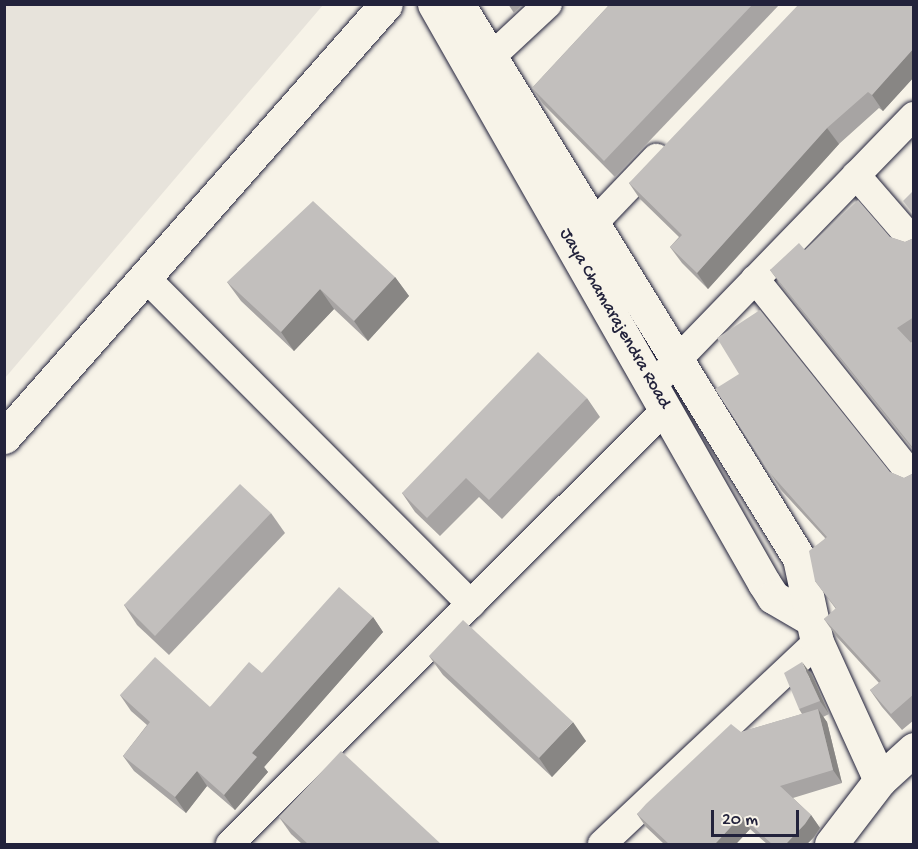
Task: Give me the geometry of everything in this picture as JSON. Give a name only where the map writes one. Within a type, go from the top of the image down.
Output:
[{"type":"main road","points":[[4,436],[386,4]]},
{"type":"main road","name":"Jaya Chamarajendra Road","points":[[434,4],[482,68],[592,225],[799,558],[807,577],[813,630],[880,780]]},
{"type":"main road","name":"Jaya Chamarajendra Road","points":[[458,4],[482,68],[659,397],[773,597],[813,630]]},
{"type":"main road","points":[[831,844],[880,780],[914,750]]},
{"type":"street","points":[[482,68],[548,4]]},
{"type":"street","points":[[230,844],[471,604],[659,397],[676,363],[914,116]]},
{"type":"street","points":[[592,225],[673,140]]},
{"type":"street","points":[[856,175],[914,242]]},
{"type":"street","points":[[145,277],[471,604]]},
{"type":"street","points":[[756,279],[914,478]]},
{"type":"street","points":[[602,844],[813,630]]},
{"type":"shaded area","points":[[4,5],[323,5],[5,378]]},
{"type":"building","points":[[610,4],[753,4],[604,161],[532,88]]},
{"type":"building","points":[[799,4],[914,4],[914,48],[872,95],[868,92],[827,128],[697,273],[670,247],[682,235],[629,183]]},
{"type":"building","points":[[914,190],[914,215],[903,201]]},
{"type":"building","points":[[858,200],[890,237],[905,242],[914,238],[914,317],[897,328],[914,346],[914,449],[770,270],[799,243],[805,250]]},
{"type":"building","points":[[313,201],[395,277],[354,321],[320,289],[281,332],[227,282]]},
{"type":"building","points":[[760,310],[890,472],[904,478],[914,473],[914,694],[891,714],[870,690],[881,681],[824,619],[836,608],[815,581],[809,551],[827,537],[770,473],[715,389],[739,374],[717,338]]},
{"type":"building","points":[[538,352],[587,398],[489,500],[466,478],[427,518],[402,493]]},
{"type":"building","points":[[240,484],[271,513],[155,636],[124,605]]},
{"type":"building","points":[[339,587],[373,617],[252,753],[257,757],[224,795],[197,771],[175,797],[123,756],[150,722],[120,695],[155,657],[210,707],[249,662],[262,673]]},
{"type":"building","points":[[463,620],[573,722],[539,758],[429,656]]},
{"type":"building","points":[[802,662],[820,701],[799,709],[784,673]]},
{"type":"building","points":[[818,709],[833,770],[780,786],[811,815],[786,844],[772,844],[741,816],[715,844],[669,844],[637,814],[731,724],[741,732]]},
{"type":"building","points":[[341,751],[441,844],[308,844],[279,817]]}]
